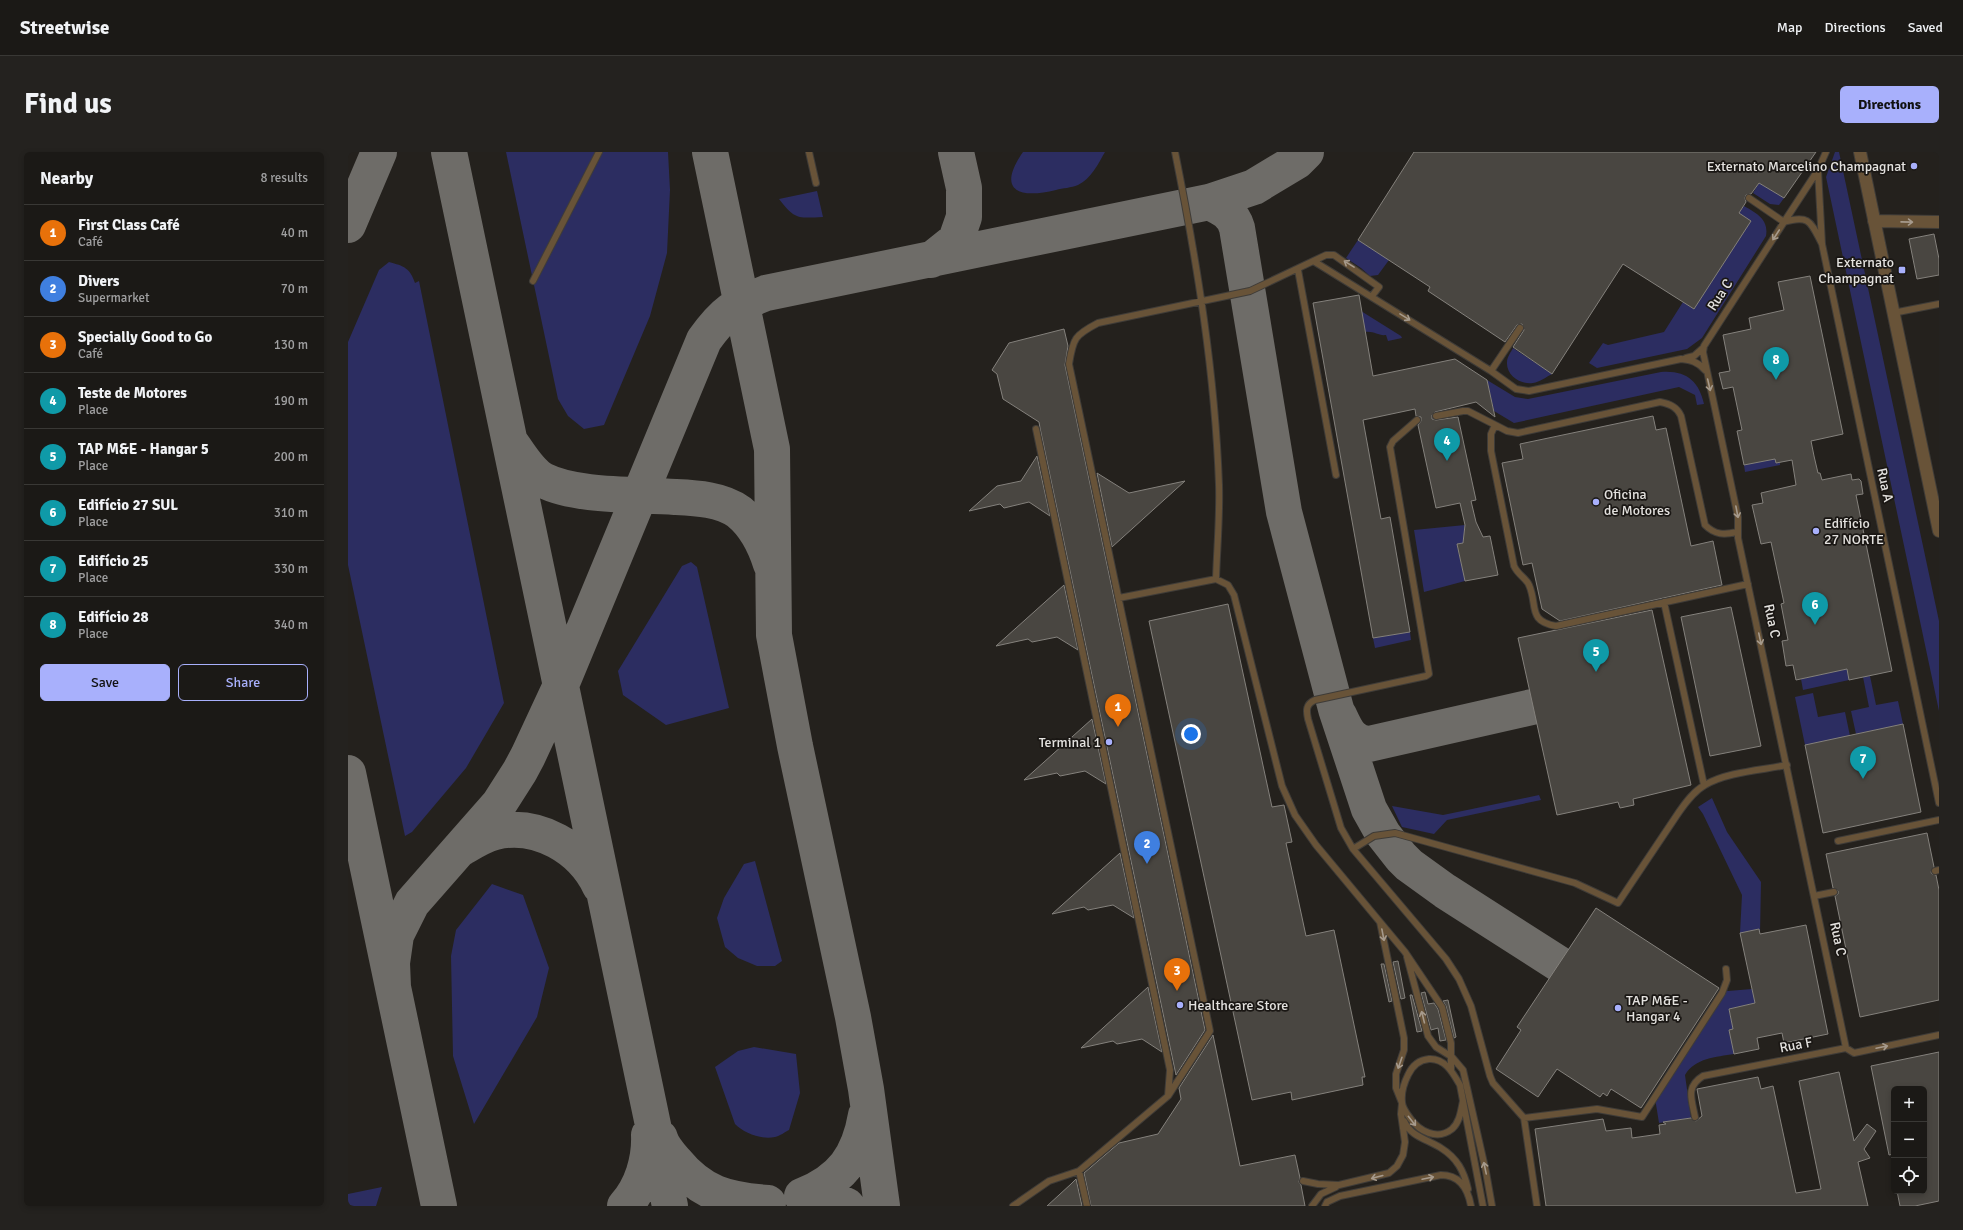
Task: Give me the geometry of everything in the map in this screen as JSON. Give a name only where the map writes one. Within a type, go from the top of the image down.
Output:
[{"type":"street","points":[[1860,152],[1939,531]]},
{"type":"street","points":[[1874,221],[1939,222]]},
{"type":"lane","points":[[533,281],[599,152]]},
{"type":"lane","points":[[809,152],[816,183]]},
{"type":"lane","points":[[1175,152],[1193,238],[1216,421],[1219,487],[1216,579]]},
{"type":"lane","name":"Rua C","points":[[1826,152],[1818,170],[1704,346],[1703,358],[1738,518],[1737,532],[1846,1048]]},
{"type":"lane","name":"Rua A","points":[[1818,170],[1822,244],[1939,803]]},
{"type":"lane","points":[[1749,198],[1784,222],[1799,218],[1812,224],[1822,244]]},
{"type":"lane","points":[[1013,1206],[1049,1181],[1080,1171],[1168,1096],[1210,1031],[1069,364],[1072,345],[1080,332],[1098,323],[1250,291],[1315,262],[1326,255],[1334,255],[1379,287],[1372,296]]},
{"type":"lane","points":[[1315,262],[1491,371],[1516,389],[1529,391],[1694,356],[1704,346]]},
{"type":"lane","points":[[1298,270],[1336,475]]},
{"type":"lane","points":[[1893,313],[1939,304]]},
{"type":"lane","points":[[1491,371],[1520,328]]},
{"type":"lane","points":[[1680,359],[1692,360],[1700,364],[1706,372]]},
{"type":"lane","points":[[1436,416],[1468,411],[1512,433],[1518,433],[1660,402],[1667,403],[1676,408],[1681,416],[1705,525],[1713,532],[1718,534],[1737,532]]},
{"type":"lane","points":[[1417,420],[1393,441],[1390,447],[1430,674],[1315,700],[1308,705],[1308,719],[1341,828],[1354,849],[1446,959],[1459,979],[1471,1006],[1493,1083],[1524,1118],[1537,1206]]},
{"type":"lane","points":[[1495,425],[1491,434],[1491,451],[1514,566],[1517,572],[1527,581],[1530,586],[1535,614],[1539,620],[1556,626],[1748,584]]},
{"type":"lane","points":[[1036,429],[1170,1070],[1168,1096]]},
{"type":"lane","points":[[1119,598],[1216,579],[1228,585],[1234,595],[1282,786],[1295,815],[1316,845],[1406,952],[1434,992],[1442,1007],[1452,1058],[1451,1070]]},
{"type":"lane","points":[[1664,602],[1704,785]]},
{"type":"lane","points":[[1354,849],[1367,839],[1389,832],[1395,833],[1575,883],[1618,903],[1679,812],[1704,785],[1723,778],[1787,765]]},
{"type":"lane","points":[[1838,841],[1939,820]]},
{"type":"lane","points":[[1814,896],[1834,892]]},
{"type":"lane","points":[[1380,922],[1404,1038],[1404,1050],[1396,1074],[1396,1088],[1402,1103],[1413,1123],[1421,1130],[1432,1135],[1443,1133],[1452,1129],[1460,1116],[1463,1101]]},
{"type":"lane","points":[[1406,952],[1428,1036],[1436,1047],[1452,1058],[1463,1070],[1492,1206]]},
{"type":"lane","points":[[1524,1118],[1597,1109],[1642,1117],[1722,994],[1727,980],[1726,969]]},
{"type":"lane","name":"Rua F","points":[[1695,1117],[1691,1088],[1696,1080],[1703,1076],[1846,1048],[1854,1052],[1939,1035]]},
{"type":"lane","points":[[1312,1206],[1320,1194],[1339,1185],[1389,1173],[1397,1166],[1402,1155],[1405,1142],[1401,1114],[1405,1080],[1414,1065],[1422,1060],[1431,1059],[1440,1061],[1451,1070],[1460,1085],[1483,1206]]},
{"type":"lane","points":[[1401,1114],[1406,1126],[1413,1134],[1441,1148],[1457,1162],[1465,1177],[1471,1206]]},
{"type":"lane","points":[[1080,1171],[1087,1206]]},
{"type":"lane","points":[[1325,1206],[1327,1202],[1340,1196],[1441,1175],[1454,1176],[1458,1179],[1469,1195]]},
{"type":"lane","points":[[1303,1181],[1323,1185],[1339,1185]]},
{"type":"shaded area","points":[[506,152],[668,152],[670,190],[667,253],[650,316],[604,425],[584,429],[568,416],[558,399]]},
{"type":"shaded area","points":[[1023,152],[1105,152],[1087,179],[1078,185],[1043,193],[1031,193],[1022,192],[1016,189],[1012,184],[1012,176],[1015,165]]},
{"type":"shaded area","points":[[1835,152],[1839,152],[1939,621],[1939,711],[1826,177]]},
{"type":"shaded area","points":[[1759,183],[1784,198],[1779,205],[1770,204],[1753,193]]},
{"type":"shaded area","points":[[817,191],[823,217],[808,218],[793,214],[779,199]]},
{"type":"shaded area","points":[[1744,206],[1761,217],[1764,221],[1766,225],[1766,236],[1702,338],[1687,349],[1597,368],[1589,363],[1603,343],[1608,345],[1664,332],[1683,302],[1694,309],[1751,221],[1739,213]]},
{"type":"shaded area","points":[[1358,240],[1389,260],[1378,275],[1370,276],[1346,258]]},
{"type":"shaded area","points":[[389,262],[406,268],[411,274],[415,283],[419,281],[504,703],[466,768],[412,832],[405,836],[348,565],[348,342],[379,270]]},
{"type":"shaded area","points":[[1361,311],[1402,338],[1388,341],[1386,335],[1365,332]]},
{"type":"shaded area","points":[[1513,348],[1552,374],[1541,381],[1533,383],[1524,383],[1519,381],[1512,375],[1507,367],[1508,358]]},
{"type":"shaded area","points":[[1661,372],[1678,373],[1690,379],[1699,389],[1704,404],[1697,405],[1695,395],[1679,387],[1514,423],[1494,411],[1487,380],[1515,397],[1528,399]]},
{"type":"shaded area","points":[[1775,459],[1776,463],[1780,463],[1780,465],[1745,472],[1744,465]]},
{"type":"shaded area","points":[[1465,525],[1463,543],[1457,545],[1465,581],[1424,592],[1414,530]]},
{"type":"shaded area","points":[[691,562],[697,567],[729,708],[666,725],[623,695],[618,671],[682,566]]},
{"type":"shaded area","points":[[1410,632],[1411,640],[1375,648],[1373,638]]},
{"type":"shaded area","points":[[1847,669],[1849,680],[1803,690],[1801,679]]},
{"type":"shaded area","points":[[1870,676],[1876,705],[1898,701],[1903,724],[1856,734],[1851,711],[1869,707],[1863,677]]},
{"type":"shaded area","points":[[1813,693],[1818,717],[1845,712],[1850,736],[1805,745],[1795,697]]},
{"type":"shaded area","points":[[1539,795],[1541,800],[1447,820],[1434,834],[1402,827],[1392,806],[1443,815]]},
{"type":"shaded area","points":[[1712,798],[1727,832],[1761,882],[1760,934],[1759,929],[1740,933],[1742,895],[1703,814],[1698,807]]},
{"type":"shaded area","points":[[755,861],[782,961],[775,966],[757,966],[738,958],[725,947],[717,918],[724,898],[744,864]]},
{"type":"shaded area","points":[[492,884],[523,895],[549,968],[537,1017],[474,1124],[453,1056],[451,956],[456,930]]},
{"type":"shaded area","points":[[1724,989],[1728,991],[1752,989],[1755,1003],[1729,1009],[1733,1029],[1729,1030],[1734,1054],[1706,1059],[1689,1069],[1685,1075],[1691,1118],[1659,1123],[1655,1098]]},
{"type":"shaded area","points":[[754,1047],[796,1054],[800,1093],[789,1130],[775,1137],[759,1137],[743,1130],[735,1124],[715,1067],[738,1051]]},
{"type":"shaded area","points":[[382,1187],[376,1206],[348,1206],[348,1194]]},
{"type":"building","points":[[1414,152],[1816,152],[1784,198],[1759,183],[1751,194],[1746,195],[1746,202],[1739,213],[1751,221],[1694,309],[1623,264],[1552,374],[1513,347],[1524,330],[1522,324],[1517,325],[1505,342],[1428,291],[1430,287],[1358,240]]},
{"type":"building","points":[[1934,234],[1939,259],[1939,275],[1917,279],[1909,239]]},
{"type":"building","points":[[1810,276],[1843,434],[1811,441],[1814,456],[1818,473],[1820,473],[1822,480],[1851,474],[1852,480],[1859,479],[1861,481],[1863,494],[1856,495],[1892,671],[1849,680],[1847,669],[1796,680],[1793,665],[1786,666],[1782,641],[1788,640],[1781,604],[1784,603],[1771,542],[1761,544],[1752,505],[1763,503],[1761,493],[1796,485],[1792,460],[1776,463],[1775,459],[1744,465],[1737,431],[1742,430],[1733,387],[1723,389],[1719,373],[1730,371],[1723,335],[1751,329],[1749,318],[1784,310],[1778,282]]},
{"type":"building","points":[[1359,295],[1373,376],[1455,359],[1487,380],[1495,417],[1476,402],[1435,412],[1432,415],[1432,419],[1436,420],[1458,417],[1476,500],[1471,501],[1476,522],[1483,537],[1490,536],[1498,575],[1465,581],[1457,544],[1463,543],[1465,525],[1460,503],[1436,508],[1418,425],[1421,421],[1421,417],[1416,416],[1415,409],[1363,420],[1381,519],[1390,517],[1410,632],[1373,638],[1313,303]]},
{"type":"building","points":[[1064,329],[1068,346],[1065,365],[1205,1030],[1176,1075],[1039,422],[1003,399],[997,374],[992,370],[1009,343]]},
{"type":"building","name":"Oficina de Motores","points":[[1653,416],[1656,430],[1666,428],[1691,546],[1713,541],[1722,585],[1560,621],[1542,609],[1532,563],[1523,565],[1502,463],[1523,459],[1520,444]]},
{"type":"building","points":[[1037,456],[1050,516],[1029,502],[1004,508],[1000,504],[969,511],[997,486],[1021,481]]},
{"type":"building","points":[[1097,473],[1129,493],[1185,481],[1112,547]]},
{"type":"building","points":[[1064,585],[1078,650],[1057,637],[1032,642],[1028,639],[996,646]]},
{"type":"building","points":[[1228,604],[1272,807],[1284,805],[1292,842],[1286,843],[1306,936],[1334,930],[1365,1077],[1362,1077],[1363,1085],[1292,1100],[1291,1092],[1252,1100],[1149,621]]},
{"type":"building","points":[[1731,607],[1761,746],[1710,756],[1681,617]]},
{"type":"building","points":[[1652,610],[1691,785],[1633,799],[1634,805],[1620,808],[1618,802],[1557,815],[1518,638]]},
{"type":"building","points":[[1092,719],[1106,784],[1085,771],[1060,776],[1057,773],[1024,780]]},
{"type":"building","points":[[1903,724],[1921,812],[1823,833],[1805,745]]},
{"type":"building","points":[[1927,833],[1934,867],[1931,872],[1932,874],[1936,875],[1939,890],[1939,1000],[1860,1017],[1835,896],[1838,894],[1838,891],[1833,888],[1826,854]]},
{"type":"building","points":[[1120,853],[1134,918],[1113,905],[1088,910],[1084,907],[1052,914]]},
{"type":"building","name":"TAP M&E - Hangar 4","points":[[1596,908],[1719,988],[1641,1108],[1611,1089],[1607,1096],[1603,1093],[1600,1097],[1557,1069],[1538,1097],[1496,1069],[1521,1030],[1517,1027]]},
{"type":"building","points":[[1806,925],[1828,1034],[1784,1043],[1782,1033],[1757,1038],[1759,1049],[1734,1054],[1729,1030],[1733,1029],[1729,1009],[1755,1003],[1740,933],[1759,929],[1760,934]]},
{"type":"building","points":[[1398,961],[1405,998],[1401,999],[1393,962]]},
{"type":"building","points":[[1381,964],[1384,964],[1392,1001],[1389,1002]]},
{"type":"building","points":[[1148,987],[1162,1052],[1142,1039],[1117,1044],[1113,1041],[1081,1048]]},
{"type":"building","points":[[1425,992],[1428,1004],[1434,1003],[1438,1009],[1446,1040],[1440,1041],[1438,1028],[1431,1030],[1421,993]]},
{"type":"building","points":[[1410,995],[1412,995],[1422,1031],[1417,1032]]},
{"type":"building","points":[[1448,1000],[1456,1037],[1454,1038],[1446,1006],[1443,1001]]},
{"type":"building","points":[[1213,1035],[1240,1166],[1295,1155],[1300,1178],[1299,1182],[1301,1185],[1305,1206],[1091,1206],[1084,1173],[1119,1143],[1158,1134],[1181,1099],[1179,1088]]},
{"type":"building","points":[[1939,1052],[1939,1201],[1915,1206],[1900,1206],[1898,1194],[1927,1194],[1927,1086],[1891,1086],[1891,1155],[1889,1155],[1871,1066]]},
{"type":"building","points":[[1839,1072],[1854,1141],[1867,1124],[1876,1131],[1864,1149],[1870,1158],[1858,1162],[1868,1206],[1546,1206],[1535,1129],[1603,1119],[1606,1131],[1631,1128],[1632,1138],[1660,1134],[1659,1125],[1666,1124],[1663,1122],[1691,1118],[1696,1121],[1702,1116],[1697,1089],[1758,1077],[1761,1089],[1773,1086],[1796,1193],[1821,1189],[1799,1081]]},
{"type":"building","points":[[1076,1179],[1082,1206],[1047,1206],[1071,1184]]},
{"type":"taxiway","points":[[348,225],[379,152]]},
{"type":"taxiway","points":[[449,152],[670,1206]]},
{"type":"taxiway","points":[[710,152],[772,449],[774,635],[795,746],[853,1017],[866,1089],[882,1206]]},
{"type":"taxiway","points":[[931,260],[956,240],[964,217],[964,188],[956,152]]},
{"type":"taxiway","points":[[393,987],[392,963],[396,935],[412,903],[499,804],[528,756],[561,685],[704,340],[724,316],[746,301],[766,293],[1209,202],[1254,187],[1297,161],[1306,152]]},
{"type":"taxiway","points":[[1209,202],[1223,209],[1230,215],[1233,218],[1237,228],[1284,512],[1336,709],[1369,809],[1383,834],[1409,865],[1445,891],[1559,964]]},
{"type":"taxiway","points":[[511,443],[533,473],[543,480],[557,485],[589,492],[700,499],[724,504],[739,512],[755,529],[766,550],[771,564]]},
{"type":"taxiway","points":[[1339,715],[1347,731],[1353,738],[1369,744],[1532,707]]},
{"type":"taxiway","points":[[348,773],[439,1206]]},
{"type":"taxiway","points":[[462,848],[495,832],[511,830],[527,831],[542,835],[557,841],[582,860],[592,872],[600,886]]},
{"type":"taxiway","points":[[802,1196],[816,1190],[828,1182],[846,1165],[859,1143],[866,1115]]},
{"type":"taxiway","points":[[625,1206],[631,1199],[644,1173],[648,1154],[649,1135]]},
{"type":"taxiway","points":[[660,1138],[666,1150],[685,1172],[705,1188],[740,1200],[768,1203]]},
{"type":"taxiway","points":[[802,1196],[827,1197],[847,1206]]},
{"type":"place","name":"Externato Marcelino Champagnat","points":[[1914,166]]},
{"type":"place","name":"Externato Champagnat","points":[[1902,270]]},
{"type":"place","name":"Edifício 28","points":[[1776,380]]},
{"type":"place","name":"Teste de Motores","points":[[1447,461]]},
{"type":"place","name":"Oficina de Motores","points":[[1596,502]]},
{"type":"place","name":"Edifício 27 NORTE","points":[[1816,531]]},
{"type":"place","name":"Edifício 27 SUL","points":[[1815,625]]},
{"type":"place","name":"TAP M&E - Hangar 5","points":[[1596,672]]},
{"type":"place","name":"First Class Café","points":[[1118,727]]},
{"type":"place","name":"Terminal 1","points":[[1109,742]]},
{"type":"place","name":"Edifício 25","points":[[1863,779]]},
{"type":"place","name":"Divers","points":[[1147,864]]},
{"type":"place","name":"Specially Good to Go","points":[[1177,991]]},
{"type":"place","name":"Healthcare Store","points":[[1180,1005]]},
{"type":"place","name":"TAP M&E - Hangar 4","points":[[1618,1008]]}]
